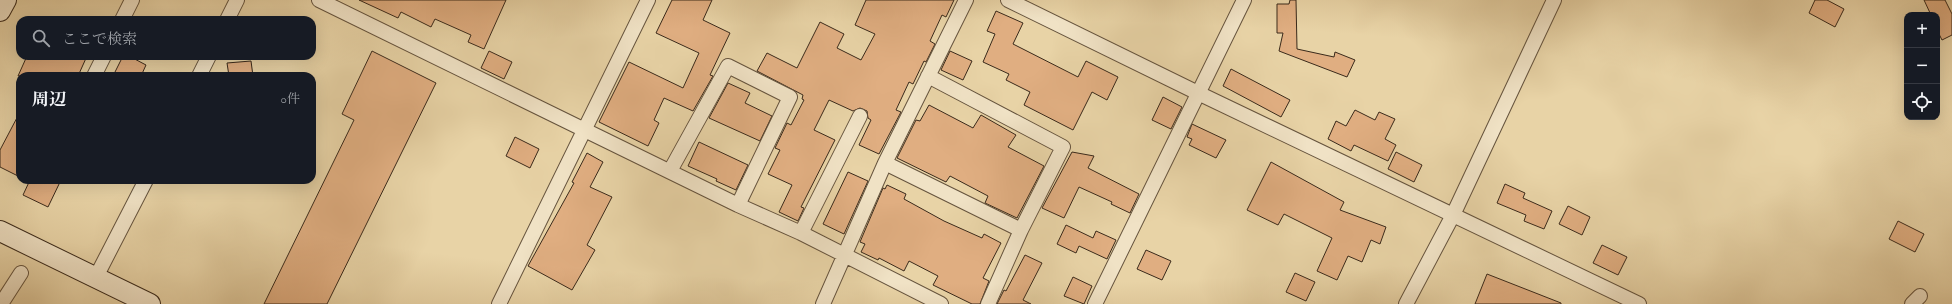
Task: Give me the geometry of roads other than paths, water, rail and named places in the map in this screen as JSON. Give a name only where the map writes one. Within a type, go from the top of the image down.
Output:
[{"type":"street","points":[[0,11],[6,0]]},
{"type":"street","points":[[124,16],[132,0]]},
{"type":"street","points":[[229,16],[237,0]]},
{"type":"street","points":[[499,304],[648,0]]},
{"type":"street","points":[[823,304],[886,163],[966,0]]},
{"type":"street","points":[[1008,0],[1198,93],[1640,304]]},
{"type":"street","points":[[1095,304],[1244,0]]},
{"type":"street","points":[[1406,304],[1452,215],[1554,0]]},
{"type":"street","points":[[325,1],[941,304]]},
{"type":"street","points":[[96,72],[102,60]]},
{"type":"street","points":[[201,72],[207,60]]},
{"type":"street","points":[[670,171],[728,66],[790,97],[738,205]]},
{"type":"street","points":[[928,76],[1063,147],[1021,230],[988,304]]},
{"type":"street","points":[[801,234],[860,116]]},
{"type":"street","points":[[886,163],[1021,230]]},
{"type":"street","points":[[95,279],[144,184]]},
{"type":"street","points":[[0,231],[95,279],[150,304]]},
{"type":"street","points":[[1,304],[21,273]]}]
